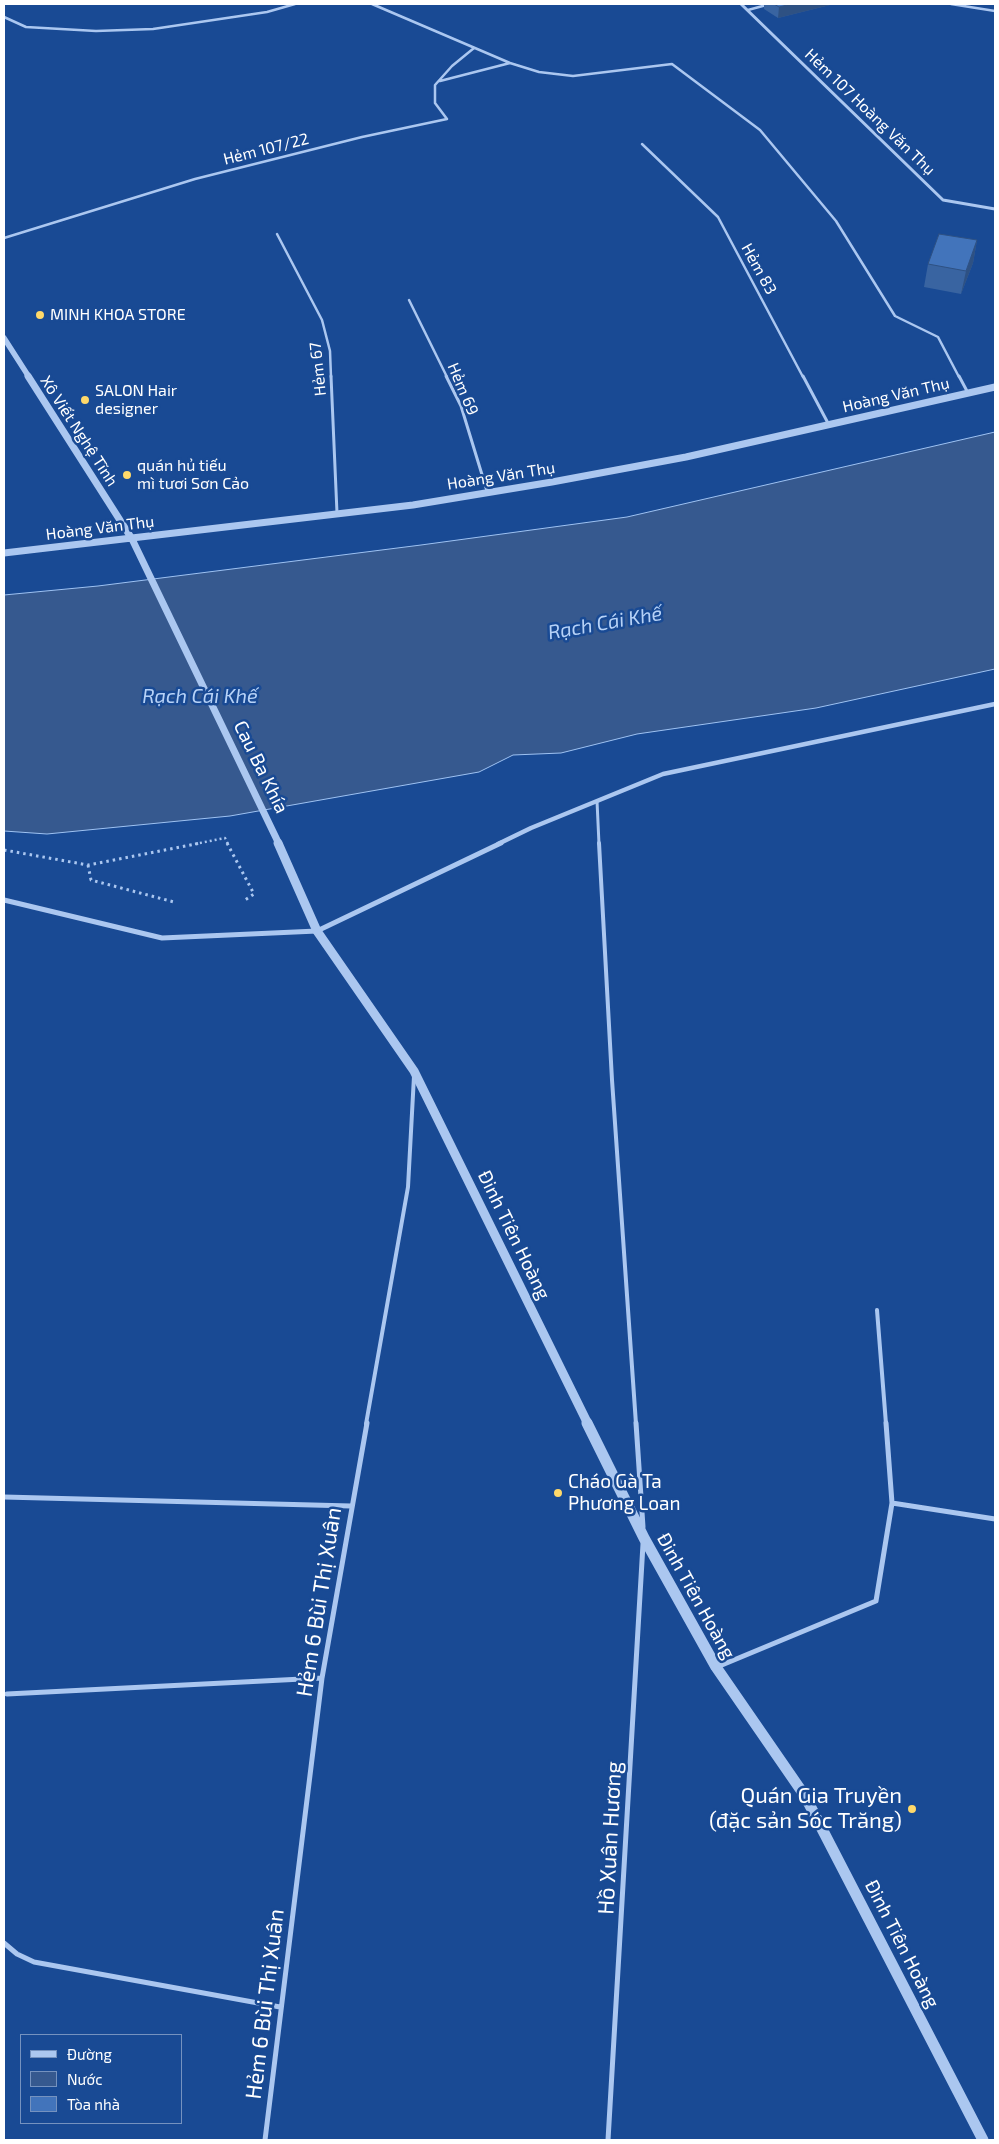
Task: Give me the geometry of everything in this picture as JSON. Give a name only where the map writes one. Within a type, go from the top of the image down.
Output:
[{"type":"street","name":"Hẻm 107 Hoàng Văn Thụ","points":[[741,4],[942,200],[995,209]]},
{"type":"street","name":"Xô Viết Nghệ Tĩnh","points":[[4,338],[132,539]]},
{"type":"street","name":"Hoàng Văn Thụ","points":[[4,553],[414,505],[487,491],[552,482],[686,457],[995,387]]},
{"type":"street","name":"Cau Ba Khía","points":[[132,539],[274,832],[317,931]]},
{"type":"street","points":[[4,900],[162,938],[317,931],[531,828],[663,774],[995,704]]},
{"type":"street","name":"Đinh Tiên Hoàng","points":[[317,931],[414,1071],[644,1538],[716,1668],[805,1796],[984,2140]]},
{"type":"lane","points":[[4,17],[26,27],[96,31],[153,29],[268,12],[295,4]]},
{"type":"lane","points":[[372,4],[510,63],[540,72],[573,76],[672,64],[760,130],[836,221],[895,316],[938,336],[968,393]]},
{"type":"lane","points":[[748,10],[770,4]]},
{"type":"lane","points":[[951,4],[995,11]]},
{"type":"lane","points":[[439,81],[452,66],[474,48]]},
{"type":"lane","points":[[439,81],[510,63]]},
{"type":"lane","name":"Hẻm 107/22","points":[[4,238],[196,179],[362,137],[448,119],[436,103],[435,85],[439,81]]},
{"type":"lane","name":"Hẻm 83","points":[[642,144],[718,218],[830,425]]},
{"type":"lane","name":"Hẻm 67","points":[[277,234],[322,320],[330,351],[337,514]]},
{"type":"lane","name":"Hẻm 69","points":[[409,300],[460,406],[487,491]]},
{"type":"lane","name":"Hồ Xuân Hương","points":[[597,801],[612,1080],[644,1538],[608,2140]]},
{"type":"lane","name":"Hẻm 6 Bùi Thị Xuân","points":[[265,2140],[322,1678],[408,1187],[414,1071]]},
{"type":"lane","points":[[716,1668],[876,1601],[892,1503],[877,1310]]},
{"type":"lane","points":[[4,1497],[351,1506]]},
{"type":"lane","points":[[892,1503],[995,1519]]},
{"type":"lane","points":[[7,1694],[322,1678]]},
{"type":"lane","points":[[4,1943],[17,1954],[34,1962],[280,2007]]},
{"type":"path","points":[[4,850],[88,865],[225,838],[254,894],[241,902]]},
{"type":"path","points":[[88,865],[91,880],[175,902]]},
{"type":"water","name":"Rạch Cái Khế","points":[[995,432],[995,669],[816,708],[637,734],[561,753],[513,755],[479,772],[230,816],[47,834],[4,831],[4,595],[98,586],[627,517]]},
{"type":"building","points":[[774,4],[791,4],[779,7]]},
{"type":"building","points":[[939,234],[977,240],[966,271],[928,264]]},
{"type":"place","name":"MINH KHOA STORE","points":[[40,315]]},
{"type":"place","name":"SALON Hair designer","points":[[85,400]]},
{"type":"place","name":"quán hủ tiếu mì tươi Sơn Cảo","points":[[127,475]]},
{"type":"place","name":"Cháo Gà Ta Phương Loan","points":[[558,1493]]},
{"type":"place","name":"Quán Gia Truyền (đặc sản Sóc Trăng)","points":[[912,1809]]}]
